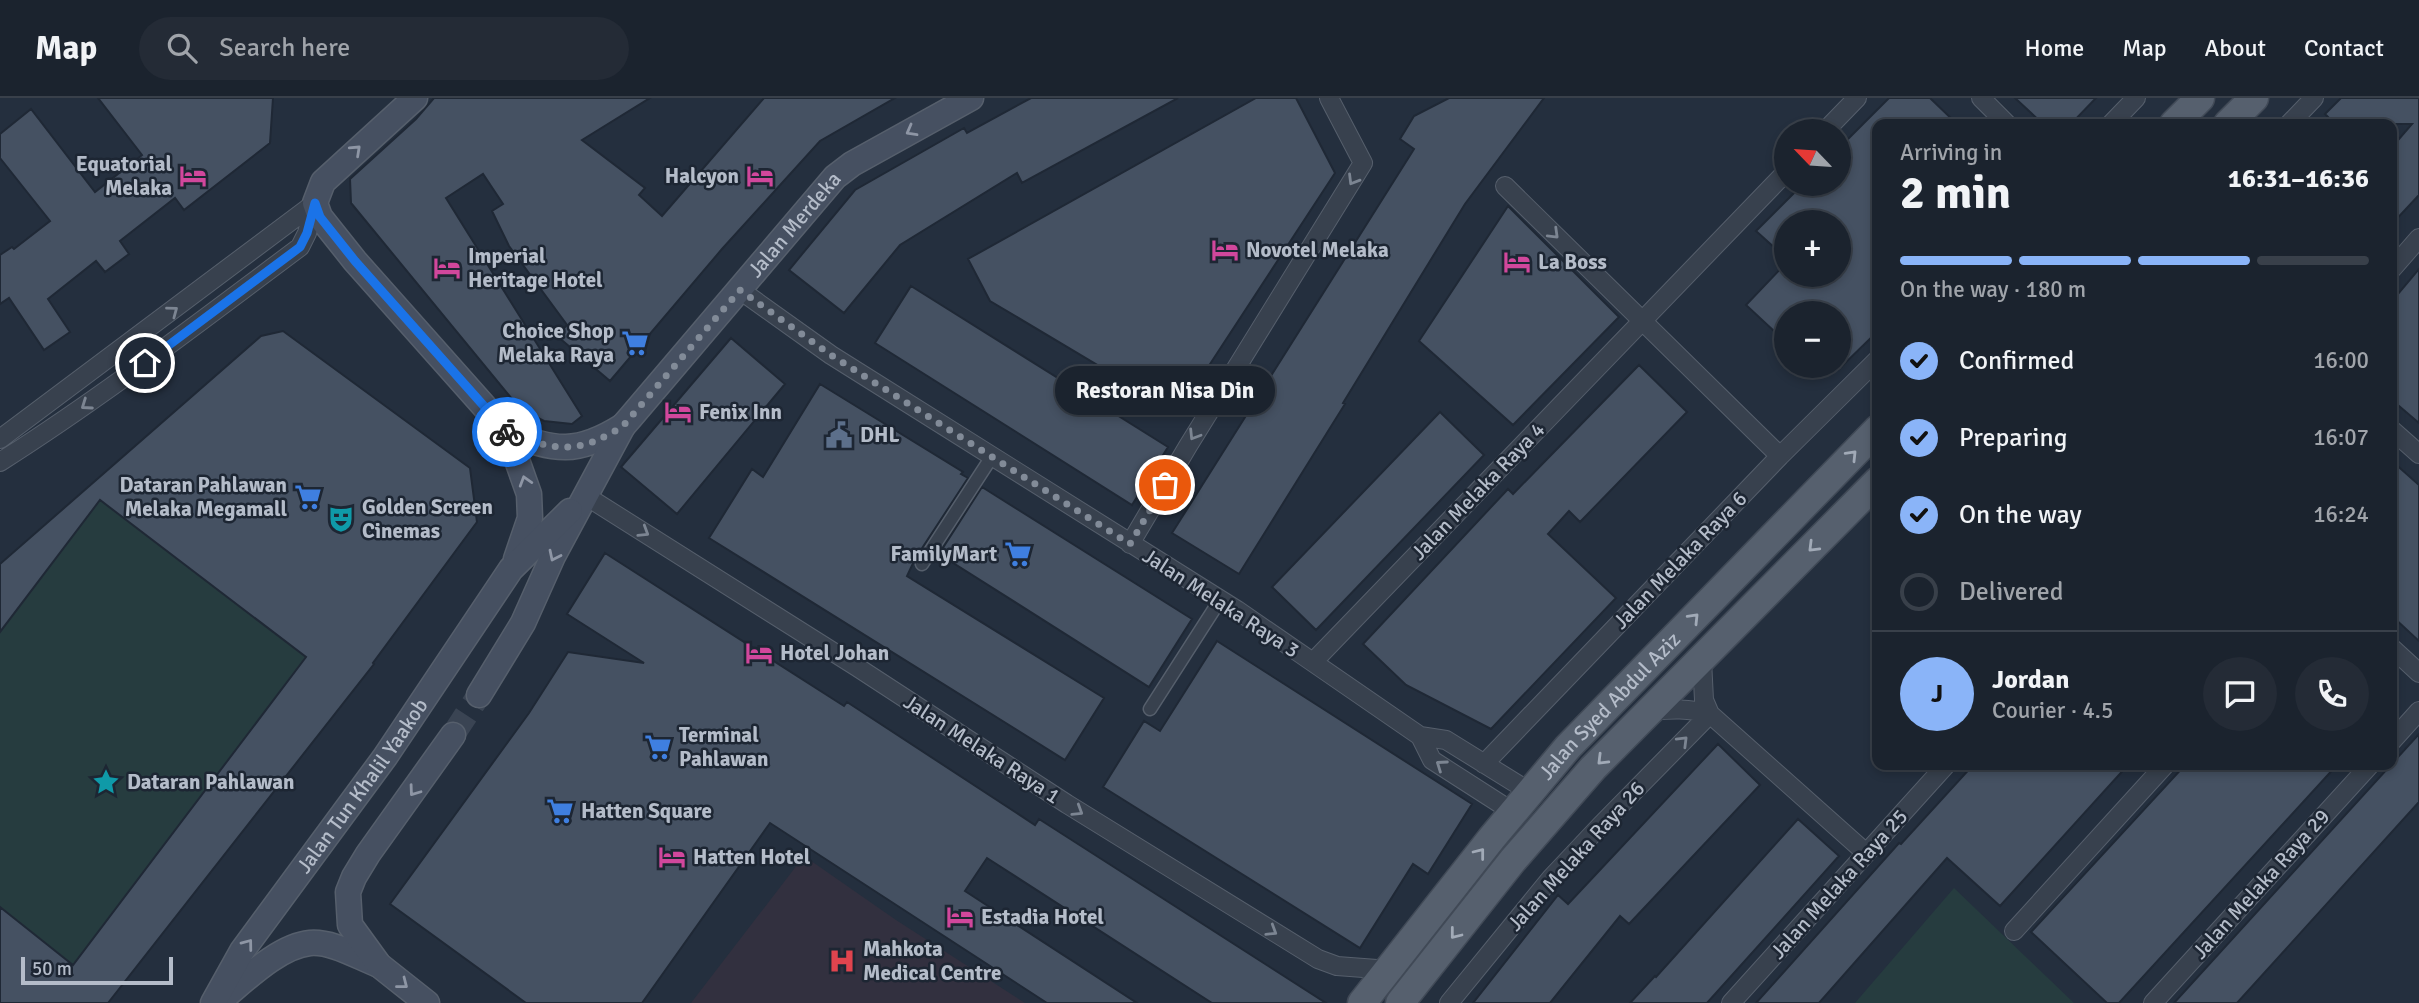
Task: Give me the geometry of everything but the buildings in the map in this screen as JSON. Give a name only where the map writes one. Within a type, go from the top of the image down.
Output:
[{"type":"main road","points":[[415,98],[323,182],[315,203],[320,217],[338,239],[506,432],[526,483],[530,519],[512,569]]},
{"type":"main road","name":"Jalan Merdeka","points":[[586,496],[623,426],[835,177],[852,164],[971,98]]},
{"type":"main road","points":[[2179,119],[2200,98]]},
{"type":"main road","points":[[2233,119],[2254,98]]},
{"type":"main road","points":[[506,432],[540,445],[558,448],[600,440],[623,426]]},
{"type":"main road","name":"Jalan Syed Abdul Aziz","points":[[1362,1003],[1521,802],[1568,747],[1872,435]]},
{"type":"main road","name":"Jalan Syed Abdul Aziz","points":[[1400,1003],[1551,815],[1872,487]]},
{"type":"main road","points":[[512,569],[586,496]]},
{"type":"main road","points":[[480,695],[523,623],[586,496]]},
{"type":"main road","name":"Jalan Tun Khalil Yaakob","points":[[215,1003],[242,951],[377,768],[512,569]]},
{"type":"main road","points":[[458,650],[472,641],[483,641],[493,647],[497,657],[494,673]]},
{"type":"main road","name":"Jalan Tun Khalil Yaakob","points":[[379,965],[349,925],[348,892],[368,854],[453,735]]},
{"type":"main road","name":"Jalan Tun Khalil Yaakob","points":[[215,1003],[265,964],[310,943],[328,946],[379,965]]},
{"type":"main road","points":[[379,965],[427,1003]]},
{"type":"street","points":[[1130,544],[1363,163],[1329,98]]},
{"type":"street","points":[[1837,119],[1857,98]]},
{"type":"street","points":[[1981,98],[2002,119]]},
{"type":"street","points":[[2116,119],[2136,98]]},
{"type":"street","points":[[2293,119],[2314,98]]},
{"type":"street","name":"Jalan Melaka Raya 4","points":[[1313,662],[1774,184]]},
{"type":"street","points":[[1505,186],[1780,456]]},
{"type":"street","points":[[0,439],[315,203]]},
{"type":"street","points":[[0,462],[122,379],[300,247],[307,233],[315,203]]},
{"type":"street","points":[[2397,263],[2419,238]]},
{"type":"street","name":"Jalan Melaka Raya 3","points":[[740,290],[831,355],[1220,600],[1420,736],[1446,740],[1484,764],[1521,802]]},
{"type":"street","name":"Jalan Melaka Raya 6","points":[[1484,764],[1780,456],[1872,365]]},
{"type":"street","points":[[2397,434],[2419,454]]},
{"type":"street","points":[[922,564],[991,458]]},
{"type":"street","name":"Jalan Melaka Raya 1","points":[[586,496],[857,667],[1067,804],[1318,960],[1337,965],[1390,970]]},
{"type":"street","points":[[1150,709],[1220,600]]},
{"type":"street","points":[[2397,653],[2419,673]]},
{"type":"street","points":[[1702,660],[1704,700],[1710,714],[1866,853]]},
{"type":"street","points":[[1650,711],[1695,710],[1710,714]]},
{"type":"street","points":[[2397,735],[2419,711]]},
{"type":"street","name":"Jalan Melaka Raya 26","points":[[1448,1003],[1551,878],[1710,714]]},
{"type":"street","points":[[1420,736],[1432,760],[1521,802]]},
{"type":"street","name":"Jalan Melaka Raya 25","points":[[1731,1003],[1942,770]]},
{"type":"street","points":[[2014,930],[2160,770]]},
{"type":"street","name":"Jalan Melaka Raya 29","points":[[2153,1003],[2365,770]]},
{"type":"shaded area","name":"Mahkota Medical Centre","points":[[804,856],[896,920],[1025,1003],[691,1003]]},
{"type":"green space","name":"Dataran Pahlawan","points":[[100,500],[306,657],[73,965],[0,907],[0,632]]},
{"type":"green space","points":[[1954,888],[2074,1003],[1855,1003]]},
{"type":"tunnel","points":[[453,735],[479,695]]},
{"type":"way so far","points":[[507,432],[540,445],[558,448],[595,442],[623,426],[740,290],[831,355],[1130,544],[1165,485]]},
{"type":"place","name":"Equatorial Melaka","points":[[193,176]]},
{"type":"place","name":"Halcyon","points":[[760,176]]},
{"type":"place","name":"Novotel Melaka","points":[[1225,250]]},
{"type":"place","name":"La Boss","points":[[1517,262]]},
{"type":"place","name":"Imperial Heritage Hotel","points":[[447,268]]},
{"type":"place","name":"Choice Shop Melaka Raya","points":[[635,343]]},
{"type":"place","name":"Fenix Inn","points":[[678,412]]},
{"type":"place","name":"DHL","points":[[839,435]]},
{"type":"place","name":"Restoran Nisa Din","points":[[1165,485]]},
{"type":"place","name":"Dataran Pahlawan Melaka Megamall","points":[[308,497]]},
{"type":"place","name":"Golden Screen Cinemas","points":[[341,519]]},
{"type":"place","name":"FamilyMart","points":[[1018,554]]},
{"type":"place","name":"Hotel Johan","points":[[759,653]]},
{"type":"place","name":"Terminal Pahlawan","points":[[658,747]]},
{"type":"place","name":"Dataran Pahlawan","points":[[106,782]]},
{"type":"place","name":"Hatten Square","points":[[560,811]]},
{"type":"place","name":"Hatten Hotel","points":[[672,857]]},
{"type":"place","name":"Estadia Hotel","points":[[960,917]]},
{"type":"place","name":"Mahkota Medical Centre","points":[[842,961]]},
{"type":"route","points":[[145,363],[300,247],[307,233],[315,203],[320,217],[355,261],[507,432]]}]
